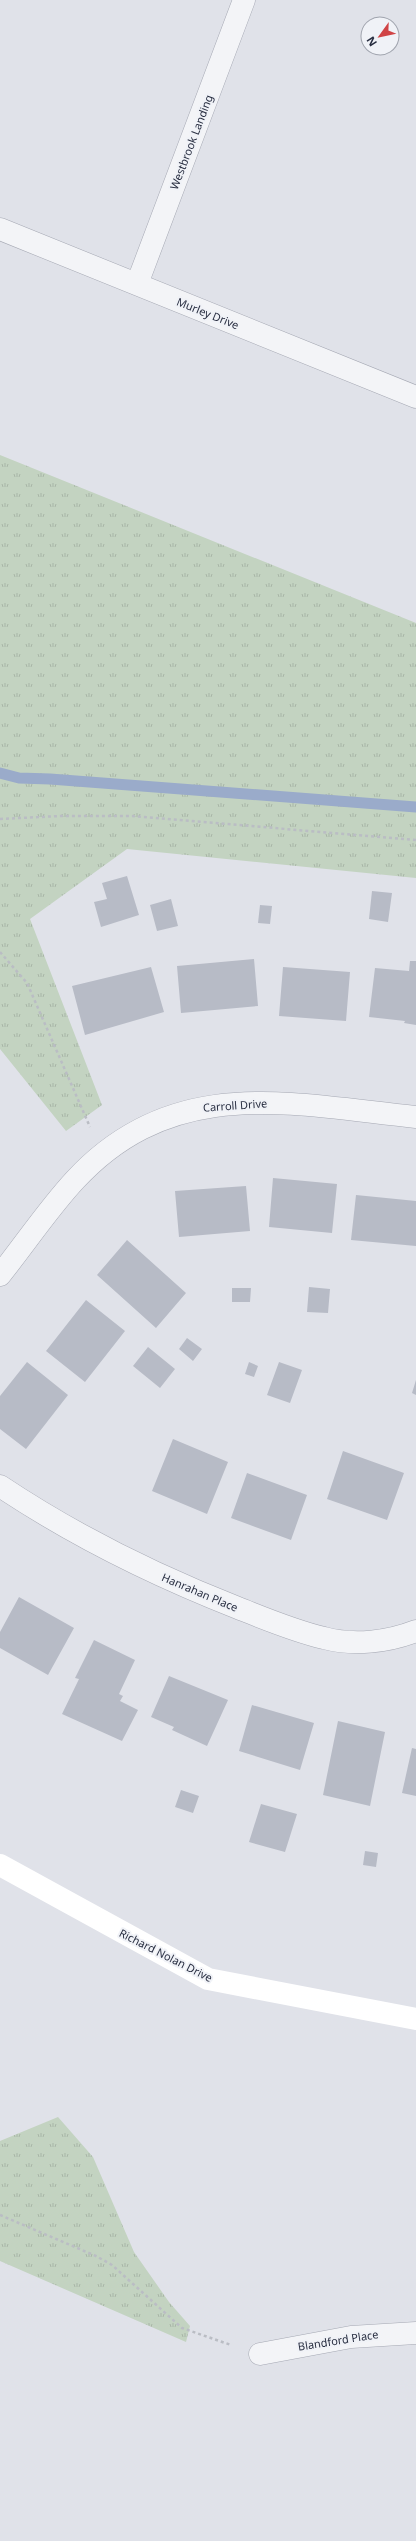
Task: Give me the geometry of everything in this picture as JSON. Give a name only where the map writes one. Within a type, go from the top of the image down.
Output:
[{"type":"main road","name":"Richard Nolan Drive","points":[[0,1865],[208,1979],[416,2019]]},
{"type":"street","name":"Westbrook Landing","points":[[137,284],[244,0]]},
{"type":"street","name":"Murley Drive","points":[[0,230],[137,284],[416,398]]},
{"type":"street","name":"Carroll Drive","points":[[0,1275],[75,1180],[108,1152],[144,1128],[167,1117],[216,1104],[271,1102],[416,1117]]},
{"type":"street","name":"Hanrahan Place","points":[[0,1486],[70,1530],[168,1580],[298,1630],[324,1639],[352,1642],[380,1641],[416,1631]]},
{"type":"street","name":"Blandford Place","points":[[260,2354],[351,2337],[416,2332]]},
{"type":"path","points":[[0,820],[60,816],[132,816],[416,840]]},
{"type":"path","points":[[0,952],[26,983],[58,1050],[86,1121],[108,1152]]},
{"type":"path","points":[[0,2215],[96,2256],[112,2265],[182,2328],[260,2354]]},
{"type":"green space","points":[[0,455],[416,623],[416,878],[127,849],[30,919],[102,1105],[66,1131],[0,1049]]},
{"type":"green space","points":[[58,2117],[93,2157],[134,2252],[169,2302],[190,2326],[186,2342],[0,2261],[0,2141]]},
{"type":"building","points":[[127,876],[139,915],[101,927],[94,902],[107,899],[102,883]]},
{"type":"building","points":[[372,891],[392,893],[388,922],[369,919]]},
{"type":"building","points":[[171,899],[178,926],[157,931],[150,905]]},
{"type":"building","points":[[260,905],[272,906],[270,924],[258,923]]},
{"type":"building","points":[[254,959],[258,1006],[181,1013],[177,966]]},
{"type":"building","points":[[410,961],[416,961],[416,1025],[404,1023],[405,1021],[369,1017],[375,968],[409,971]]},
{"type":"building","points":[[151,967],[164,1012],[85,1035],[72,986]]},
{"type":"building","points":[[283,967],[350,972],[346,1021],[279,1016]]},
{"type":"building","points":[[273,1178],[337,1184],[332,1233],[269,1227]]},
{"type":"building","points":[[246,1186],[250,1231],[179,1237],[175,1191]]},
{"type":"building","points":[[356,1195],[416,1201],[416,1246],[351,1240]]},
{"type":"building","points":[[127,1240],[186,1293],[156,1328],[97,1275]]},
{"type":"building","points":[[309,1287],[330,1289],[328,1313],[307,1312]]},
{"type":"building","points":[[232,1288],[251,1288],[250,1302],[232,1302]]},
{"type":"building","points":[[86,1300],[125,1331],[85,1382],[46,1351]]},
{"type":"building","points":[[187,1338],[202,1349],[193,1361],[179,1349]]},
{"type":"building","points":[[148,1347],[175,1369],[160,1388],[133,1366]]},
{"type":"building","points":[[27,1362],[68,1395],[26,1449],[0,1429],[0,1396]]},
{"type":"building","points":[[249,1362],[258,1366],[254,1377],[245,1374]]},
{"type":"building","points":[[279,1362],[302,1370],[290,1403],[267,1395]]},
{"type":"building","points":[[416,1380],[416,1395],[412,1393]]},
{"type":"building","points":[[173,1439],[228,1462],[207,1514],[152,1491]]},
{"type":"building","points":[[343,1451],[404,1473],[387,1520],[327,1499]]},
{"type":"building","points":[[247,1473],[307,1495],[291,1540],[231,1518]]},
{"type":"building","points":[[19,1597],[74,1628],[48,1675],[0,1648],[0,1632]]},
{"type":"building","points":[[94,1640],[135,1660],[119,1694],[123,1696],[120,1701],[138,1710],[122,1741],[62,1714],[79,1679],[75,1678]]},
{"type":"building","points":[[169,1676],[228,1700],[207,1746],[172,1730],[174,1727],[151,1717]]},
{"type":"building","points":[[252,1705],[314,1723],[300,1770],[239,1751]]},
{"type":"building","points":[[338,1721],[385,1732],[370,1806],[323,1795]]},
{"type":"building","points":[[412,1748],[416,1749],[416,1796],[402,1793]]},
{"type":"building","points":[[181,1790],[199,1796],[193,1813],[175,1807]]},
{"type":"building","points":[[261,1804],[297,1814],[285,1852],[249,1842]]},
{"type":"building","points":[[365,1851],[378,1853],[376,1867],[363,1865]]},
{"type":"waterway","points":[[0,773],[19,778],[50,779],[416,807]]}]
